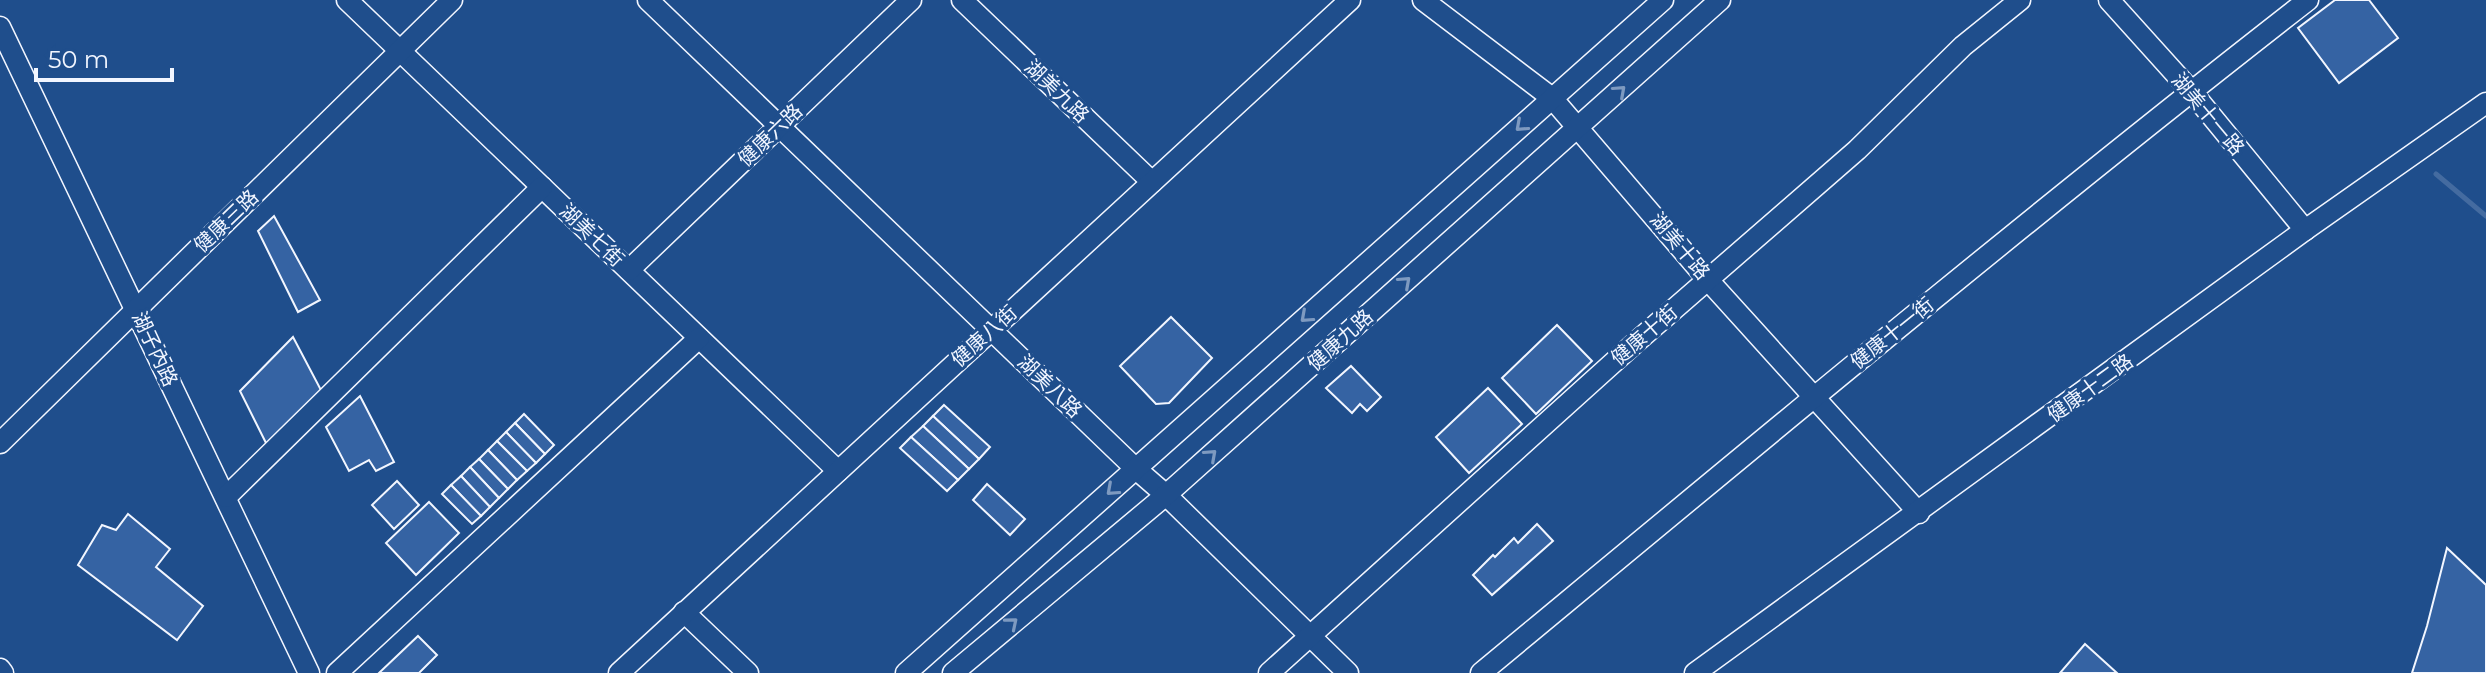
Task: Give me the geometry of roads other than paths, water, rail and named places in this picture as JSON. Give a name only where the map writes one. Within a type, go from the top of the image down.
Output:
[{"type":"street","name":"湖美七街","points":[[347,0],[838,471]]},
{"type":"street","name":"健康三路","points":[[0,443],[452,0]]},
{"type":"street","name":"湖美八路","points":[[648,0],[1348,673]]},
{"type":"street","name":"健康六路","points":[[629,270],[911,0]]},
{"type":"street","name":"湖美九路","points":[[962,0],[1152,182]]},
{"type":"street","name":"健康八街","points":[[619,673],[1350,0]]},
{"type":"street","name":"湖美十路","points":[[1423,0],[1552,98],[1708,280],[1919,513]]},
{"type":"street","points":[[906,673],[1663,0]]},
{"type":"street","name":"健康九路","points":[[953,673],[1166,495],[1720,0]]},
{"type":"street","name":"健康十街","points":[[1269,673],[1857,150],[1963,46],[2020,0]]},
{"type":"street","name":"湖美十一路","points":[[2109,0],[2191,91],[2305,230]]},
{"type":"street","name":"健康十一街","points":[[1481,673],[1813,397],[2308,0]]},
{"type":"street","name":"湖子內路","points":[[0,27],[309,673]]},
{"type":"street","name":"健康十二路","points":[[1695,673],[2305,230],[2486,103]]},
{"type":"street","points":[[226,497],[542,187]]},
{"type":"street","points":[[337,673],[699,338]]},
{"type":"street","points":[[684,612],[748,673]]},
{"type":"waterway","points":[[2436,174],[2486,216]]}]
